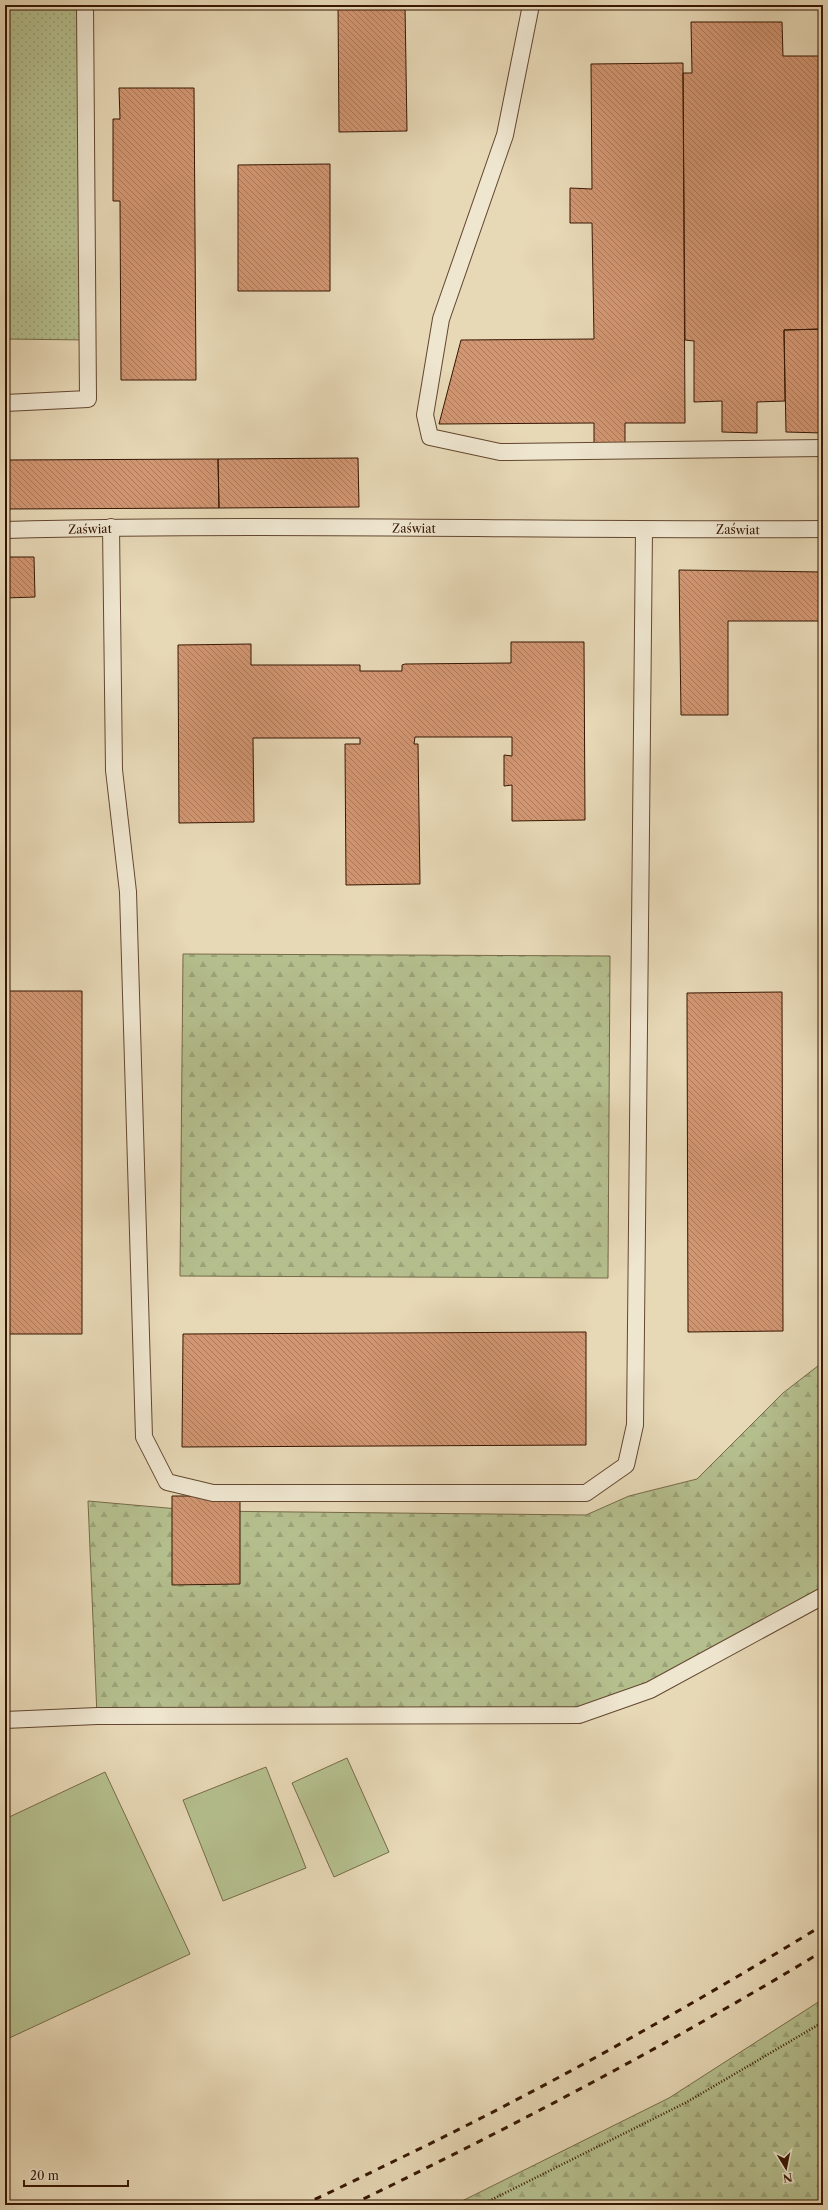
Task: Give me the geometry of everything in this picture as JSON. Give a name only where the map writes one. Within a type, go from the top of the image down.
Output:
[{"type":"lane","points":[[5,403],[88,399],[84,5]]},
{"type":"lane","points":[[531,5],[505,135],[441,319],[425,415],[430,437],[500,452],[823,448]]},
{"type":"lane","points":[[111,527],[114,770],[128,892],[144,1437],[168,1482],[213,1493],[586,1493],[626,1464],[635,1425],[644,530]]},
{"type":"lane","name":"Zaświat","points":[[5,530],[111,527],[644,530],[823,528]]},
{"type":"lane","points":[[5,1720],[97,1716],[579,1715],[650,1690],[823,1596]]},
{"type":"path","points":[[481,2205],[687,2102],[823,2022]]},
{"type":"green space","points":[[5,5],[85,5],[88,340],[5,339]]},
{"type":"green space","points":[[183,954],[610,956],[608,1278],[180,1276]]},
{"type":"green space","points":[[823,1362],[823,1596],[650,1690],[579,1715],[97,1716],[88,1501],[201,1511],[586,1515],[629,1496],[697,1479],[783,1393]]},
{"type":"green space","points":[[347,1758],[389,1852],[334,1877],[292,1783]]},
{"type":"green space","points":[[266,1767],[306,1868],[223,1901],[183,1800]]},
{"type":"green space","points":[[105,1772],[190,1954],[5,2040],[5,1819]]},
{"type":"green space","points":[[823,1999],[823,2205],[454,2205],[669,2098]]},
{"type":"building","points":[[338,5],[405,5],[407,131],[339,132]]},
{"type":"building","points":[[691,22],[782,22],[783,56],[823,56],[823,329],[784,330],[785,401],[757,402],[757,433],[722,432],[722,401],[694,402],[694,341],[685,340],[683,73],[692,73]]},
{"type":"building","points":[[683,63],[685,423],[625,423],[625,445],[594,445],[594,423],[439,424],[461,340],[594,339],[592,223],[570,223],[570,188],[592,189],[591,64]]},
{"type":"building","points":[[119,88],[194,88],[196,380],[121,380],[120,201],[113,201],[113,119],[120,119]]},
{"type":"building","points":[[330,164],[330,291],[238,291],[238,165]]},
{"type":"building","points":[[823,329],[823,433],[786,432],[784,330]]},
{"type":"building","points":[[358,458],[359,507],[219,508],[218,459]]},
{"type":"building","points":[[218,459],[219,508],[5,509],[5,460]]},
{"type":"building","points":[[5,557],[34,557],[35,597],[5,598]]},
{"type":"building","points":[[679,570],[823,572],[823,621],[728,621],[728,715],[681,715]]},
{"type":"building","points":[[511,642],[584,642],[585,820],[512,821],[512,785],[504,786],[504,755],[512,756],[512,737],[415,737],[414,744],[418,744],[420,884],[346,885],[345,744],[360,744],[360,738],[253,738],[254,822],[179,823],[178,645],[251,644],[251,665],[360,665],[360,671],[402,671],[402,665],[405,664],[511,663]]},
{"type":"building","points":[[5,991],[82,991],[82,1334],[5,1334]]},
{"type":"building","points":[[782,992],[783,1331],[688,1332],[687,993]]},
{"type":"building","points":[[586,1332],[586,1445],[182,1447],[183,1334]]},
{"type":"building","points":[[172,1496],[240,1496],[240,1584],[172,1585]]},
{"type":"railway","points":[[302,2205],[464,2127],[516,2100],[620,2044],[722,1986],[823,1925]]},
{"type":"railway","points":[[351,2205],[411,2176],[590,2084],[707,2019],[823,1951]]}]
